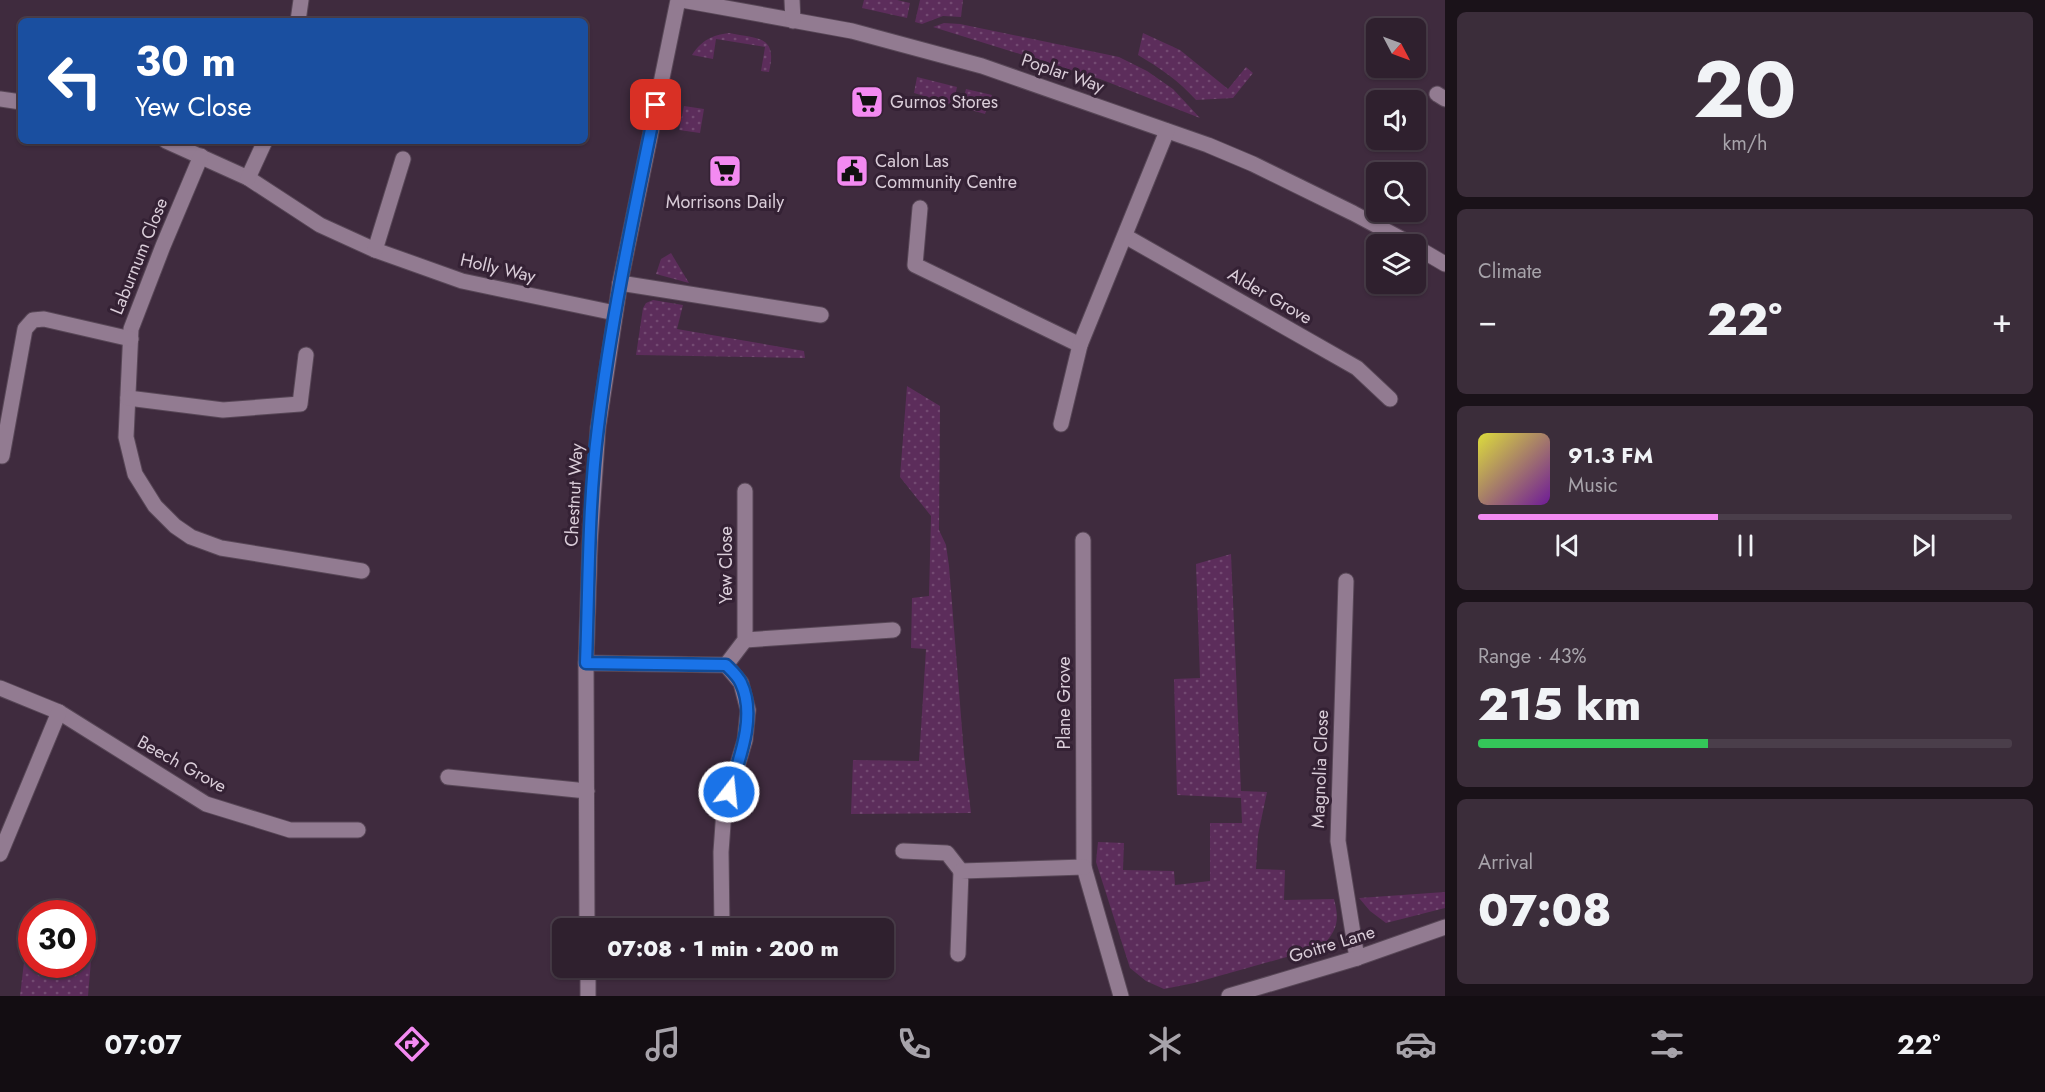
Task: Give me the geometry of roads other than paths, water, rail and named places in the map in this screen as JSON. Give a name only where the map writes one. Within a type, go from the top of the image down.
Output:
[{"type":"street","points":[[298,18],[301,0]]},
{"type":"street","name":"Poplar Way","points":[[680,0],[852,31],[981,66],[1167,130],[1253,164],[1392,234]]},
{"type":"street","name":"Chestnut Way","points":[[588,918],[586,663],[590,542],[598,428],[620,283],[680,0]]},
{"type":"street","points":[[792,0],[793,21]]},
{"type":"street","points":[[0,99],[18,102]]},
{"type":"street","points":[[1061,424],[1080,345],[1167,130]]},
{"type":"street","name":"Holly Way","points":[[173,144],[248,178],[320,225],[375,250],[462,281],[615,313]]},
{"type":"street","points":[[248,178],[264,144]]},
{"type":"street","name":"Laburnum Close","points":[[201,156],[131,329],[126,437],[135,474],[155,506],[175,526],[191,537],[221,548],[362,571]]},
{"type":"street","points":[[375,250],[404,159]]},
{"type":"street","points":[[920,208],[915,265],[1080,345]]},
{"type":"street","name":"Alder Grove","points":[[1125,236],[1357,368],[1390,399]]},
{"type":"street","points":[[1426,253],[1445,264]]},
{"type":"street","points":[[620,283],[821,315]]},
{"type":"street","points":[[2,456],[25,329],[33,320],[44,319],[131,339]]},
{"type":"street","points":[[128,398],[223,410],[300,404],[306,355]]},
{"type":"street","name":"Yew Close","points":[[745,490],[745,640]]},
{"type":"street","name":"Plane Grove","points":[[1083,540],[1084,867],[1121,996]]},
{"type":"street","name":"Magnolia Close","points":[[1346,581],[1338,841],[1357,958]]},
{"type":"street","points":[[726,665],[745,640],[893,630]]},
{"type":"street","points":[[586,663],[726,665],[741,682],[748,710],[745,740],[724,810],[721,852],[722,918]]},
{"type":"street","name":"Beech Grove","points":[[0,688],[59,712],[206,804],[290,830],[358,830]]},
{"type":"street","points":[[0,854],[59,712]]},
{"type":"street","points":[[448,777],[587,791]]},
{"type":"street","points":[[903,851],[946,853],[961,871],[958,954]]},
{"type":"street","points":[[961,871],[1084,867]]},
{"type":"street","name":"Goitre Lane","points":[[1229,996],[1357,958],[1445,927]]},
{"type":"street","points":[[588,978],[588,996]]},
{"type":"place","name":"Gurnos Stores","points":[[867,102]]},
{"type":"place","name":"Morrisons Daily","points":[[725,171]]},
{"type":"place","name":"Calon Las Community Centre","points":[[852,171]]}]
